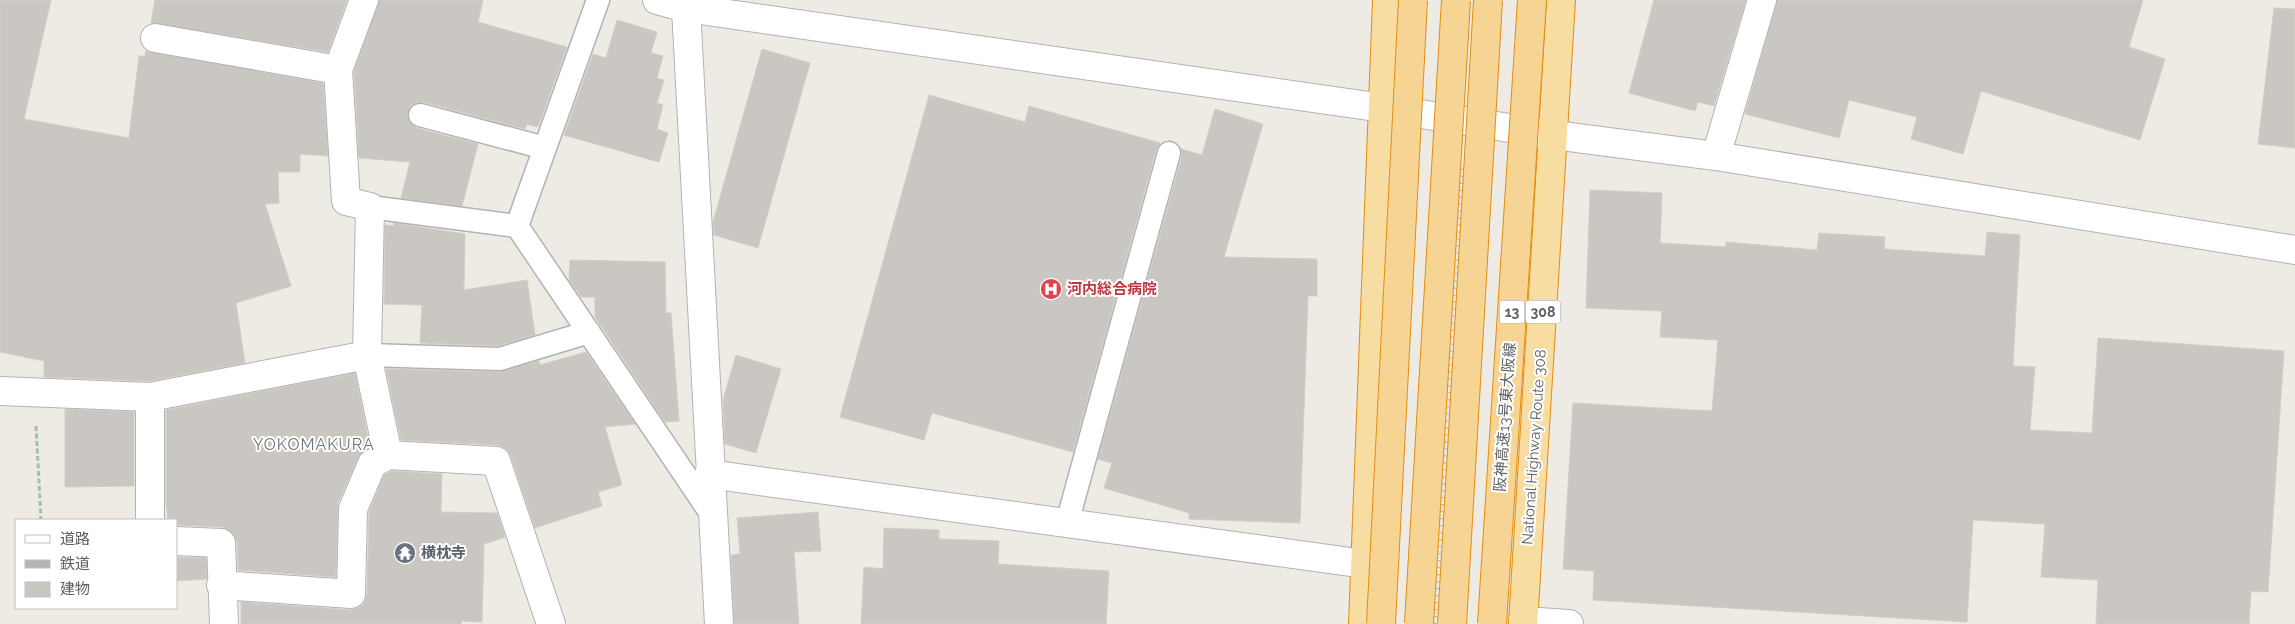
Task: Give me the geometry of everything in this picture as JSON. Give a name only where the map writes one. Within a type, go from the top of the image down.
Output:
[{"type":"highway","points":[[1363,624],[1387,0]]},
{"type":"highway","points":[[1381,624],[1413,0]]},
{"type":"highway","points":[[1419,624],[1456,0]]},
{"type":"highway","points":[[1452,624],[1488,0]]},
{"type":"highway","name":"阪神高速13号東大阪線","points":[[1492,624],[1532,0]]},
{"type":"highway","name":"National Highway Route 308","points":[[1523,622],[1561,0]]},
{"type":"street","points":[[364,0],[338,70],[346,201],[370,207],[367,355],[388,455]]},
{"type":"street","points":[[657,0],[686,8],[1383,108],[1554,135],[1716,156],[2295,250]]},
{"type":"street","points":[[1716,156],[1762,0]]},
{"type":"street","points":[[686,8],[719,624]]},
{"type":"street","points":[[155,38],[338,70]]},
{"type":"street","points":[[0,391],[150,397],[367,355]]},
{"type":"street","points":[[150,397],[150,519]]},
{"type":"street","points":[[221,585],[351,594],[353,509],[372,464],[388,455],[496,461],[550,624]]},
{"type":"street","points":[[710,474],[1366,564]]},
{"type":"street","points":[[178,541],[221,543],[221,585],[224,624]]},
{"type":"street","points":[[1523,622],[1569,624]]},
{"type":"lane","points":[[517,226],[598,0]]},
{"type":"lane","points":[[420,115],[545,148]]},
{"type":"lane","points":[[1067,523],[1169,153]]},
{"type":"lane","points":[[370,207],[517,226],[712,515]]},
{"type":"lane","points":[[367,355],[500,359],[589,332]]},
{"type":"path","points":[[34,391],[41,519]]},
{"type":"building","points":[[0,0],[51,0],[24,119],[129,138],[139,56],[145,56],[146,51],[323,83],[328,156],[300,154],[300,172],[278,172],[279,203],[265,204],[291,286],[236,303],[245,363],[149,381],[44,377],[44,361],[0,352]]},
{"type":"building","points":[[155,0],[347,0],[328,52],[151,23]]},
{"type":"building","points":[[379,0],[483,0],[478,22],[567,47],[538,127],[527,124],[525,129],[423,102],[410,106],[408,119],[416,128],[478,144],[462,206],[401,198],[410,162],[359,158],[354,72]]},
{"type":"building","points":[[1654,0],[1746,0],[1714,106],[1698,102],[1695,111],[1629,93]]},
{"type":"building","points":[[1777,0],[2143,0],[2129,47],[2165,59],[2140,140],[1981,91],[1963,154],[1911,139],[1917,117],[1849,100],[1839,138],[1745,114]]},
{"type":"building","points":[[2274,8],[2295,9],[2295,148],[2258,144]]},
{"type":"building","points":[[617,20],[657,32],[651,53],[663,56],[657,78],[664,80],[657,103],[663,105],[657,129],[668,133],[659,162],[564,135],[593,54],[606,58]]},
{"type":"building","points":[[762,49],[810,63],[758,248],[714,235],[713,222]]},
{"type":"building","points":[[929,95],[1025,122],[1029,106],[1160,143],[1156,150],[1073,452],[932,413],[924,440],[840,417]]},
{"type":"building","points":[[1215,109],[1263,124],[1224,257],[1317,259],[1317,296],[1308,296],[1300,523],[1189,519],[1189,513],[1104,488],[1112,463],[1098,459],[1182,156],[1181,149],[1202,155]]},
{"type":"building","points":[[1590,190],[1662,193],[1660,243],[1726,247],[1726,242],[1817,250],[1819,233],[1885,237],[1884,249],[1985,256],[1987,232],[2020,235],[2013,366],[2035,367],[2030,430],[2092,433],[2098,338],[2284,351],[2268,592],[2251,591],[2249,624],[2096,624],[2098,580],[2041,577],[2045,524],[1973,520],[1967,622],[1593,600],[1594,571],[1563,569],[1573,403],[1712,411],[1718,340],[1660,337],[1662,311],[1586,308]]},
{"type":"building","points":[[394,223],[465,234],[464,290],[527,280],[535,335],[498,346],[420,343],[422,305],[384,304],[385,225],[394,226]]},
{"type":"building","points":[[570,260],[665,262],[666,313],[671,313],[679,421],[665,422],[595,317],[595,297],[581,297],[569,280]]},
{"type":"building","points":[[586,352],[635,424],[605,427],[622,485],[598,492],[602,506],[535,528],[511,456],[505,448],[497,445],[401,440],[386,369],[500,372],[539,361],[540,365]]},
{"type":"building","points":[[736,355],[781,369],[756,453],[725,444],[723,400]]},
{"type":"building","points":[[355,373],[370,447],[358,458],[338,503],[336,577],[238,570],[237,542],[229,530],[222,527],[178,525],[178,519],[168,519],[166,505],[166,410]]},
{"type":"building","points":[[65,409],[134,412],[134,486],[65,487]]},
{"type":"building","points":[[392,471],[442,474],[441,512],[497,513],[505,537],[484,544],[482,622],[462,621],[461,624],[241,624],[241,602],[350,610],[358,608],[364,603],[367,594],[369,512],[384,475]]},
{"type":"building","points":[[818,512],[821,551],[794,552],[799,624],[734,624],[731,555],[740,554],[737,518]]},
{"type":"building","points":[[884,528],[939,530],[939,539],[999,541],[998,564],[1109,571],[1106,624],[861,624],[864,567],[883,569]]},
{"type":"building","points":[[178,557],[206,558],[207,579],[178,581]]},
{"type":"railway","points":[[1435,624],[1463,164]]},
{"type":"railway","points":[[1462,624],[1487,168]]},
{"type":"place","name":"河内総合病院","points":[[1051,289]]},
{"type":"place","name":"横枕寺","points":[[405,553]]},
{"type":"district","name":"YOKOMAKURA","points":[[314,444]]}]
